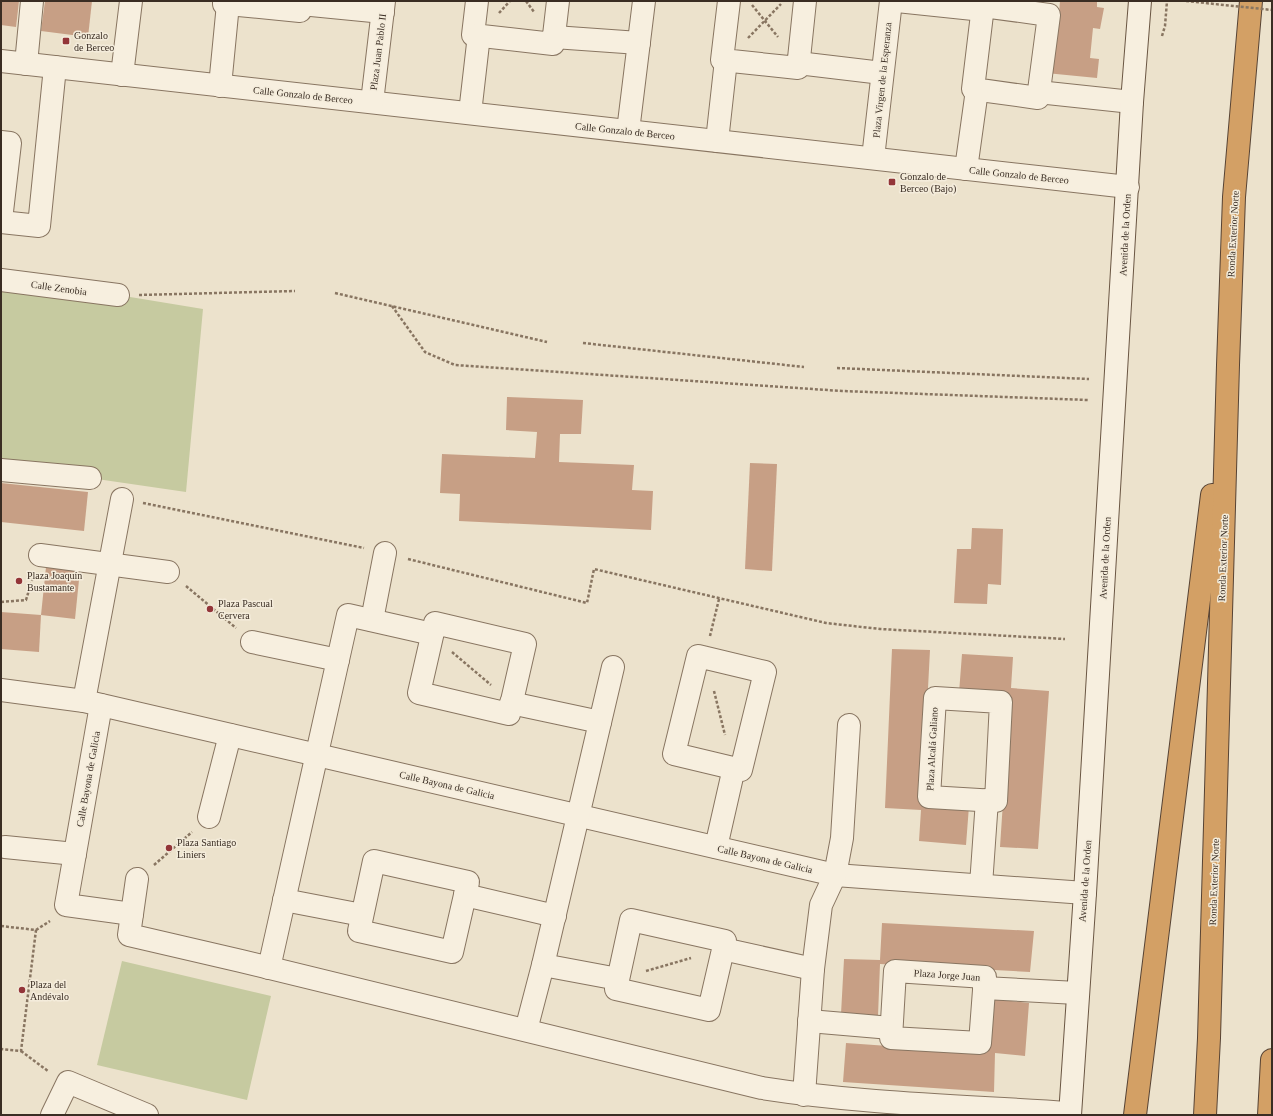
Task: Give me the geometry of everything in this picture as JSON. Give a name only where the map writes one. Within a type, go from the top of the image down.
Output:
[{"type":"highway","name":"Ronda Exterior Norte","points":[[1204,1115],[1209,1038],[1234,198],[1251,1]]},
{"type":"highway","points":[[1135,1115],[1228,365]]},
{"type":"highway","points":[[1268,1115],[1272,1060]]},
{"type":"street","points":[[26,64],[32,1]]},
{"type":"street","points":[[122,75],[131,1]]},
{"type":"street","points":[[477,1],[473,35],[553,44],[558,1]]},
{"type":"street","points":[[628,131],[644,1]]},
{"type":"street","points":[[729,1],[722,60],[798,68],[805,1]]},
{"type":"street","name":"Plaza Virgen de la Esperanza","points":[[873,158],[891,1]]},
{"type":"street","points":[[897,1],[983,10]]},
{"type":"street","name":"Avenida de la Orden","points":[[1070,1114],[1077,993],[1085,893],[1132,102],[1140,1]]},
{"type":"street","points":[[220,86],[226,3],[300,11],[301,2],[383,6]]},
{"type":"street","name":"Plaza Juan Pablo II","points":[[372,102],[383,6]]},
{"type":"street","points":[[983,6],[1052,8],[1038,98],[973,89],[983,6]]},
{"type":"street","points":[[470,113],[479,35]]},
{"type":"street","points":[[554,37],[639,43]]},
{"type":"street","points":[[716,141],[726,60]]},
{"type":"street","name":"Calle Gonzalo de Berceo","points":[[1,61],[1128,187]]},
{"type":"street","points":[[798,62],[882,73]]},
{"type":"street","points":[[1,142],[10,143],[1,221],[39,226],[55,67]]},
{"type":"street","points":[[966,169],[977,90]]},
{"type":"street","points":[[1038,92],[1132,102]]},
{"type":"street","name":"Calle Zenobia","points":[[1,280],[118,295]]},
{"type":"street","points":[[1,470],[90,478]]},
{"type":"street","name":"Calle Bayona de Galicia","points":[[75,854],[109,565],[122,499]]},
{"type":"street","points":[[372,620],[385,553]]},
{"type":"street","points":[[40,555],[168,572]]},
{"type":"street","points":[[269,968],[348,615],[432,634]]},
{"type":"street","points":[[435,623],[525,644],[511,703],[509,714],[419,693],[435,623]]},
{"type":"street","points":[[252,642],[338,660]]},
{"type":"street","points":[[698,656],[765,672],[741,770],[734,768],[674,754],[698,656]]},
{"type":"street","points":[[526,1030],[544,965],[613,667]]},
{"type":"street","name":"Calle Bayona de Galicia","points":[[1,690],[92,703],[835,875],[1085,893]]},
{"type":"street","name":"Plaza Alcalá Galiano","points":[[935,698],[1001,702],[996,801],[986,800],[929,797],[935,698]]},
{"type":"street","points":[[511,703],[600,722]]},
{"type":"street","points":[[804,1095],[813,969],[821,905],[835,875],[842,838],[849,725]]},
{"type":"street","points":[[209,817],[230,735]]},
{"type":"street","points":[[716,847],[734,768]]},
{"type":"street","points":[[980,885],[986,800]]},
{"type":"street","points":[[5,847],[75,854],[66,905],[132,914]]},
{"type":"street","points":[[374,860],[468,882],[465,895],[452,952],[358,931],[374,860]]},
{"type":"street","points":[[137,879],[128,935],[762,1088],[804,1095],[1070,1114]]},
{"type":"street","points":[[465,895],[555,916]]},
{"type":"street","points":[[284,900],[362,915]]},
{"type":"street","points":[[631,920],[725,940],[723,949],[709,1010],[616,989],[631,920]]},
{"type":"street","points":[[723,949],[813,969]]},
{"type":"street","points":[[544,965],[618,979]]},
{"type":"street","name":"Plaza Jorge Juan","points":[[895,971],[985,977],[984,988],[980,1043],[891,1038],[895,971]]},
{"type":"street","points":[[984,988],[1077,993]]},
{"type":"street","points":[[810,1021],[891,1028]]},
{"type":"street","points":[[52,1115],[68,1082],[147,1115]]},
{"type":"path","points":[[750,1],[798,62]]},
{"type":"path","points":[[726,60],[784,1]]},
{"type":"path","points":[[1165,26],[1167,1]]},
{"type":"path","points":[[1186,1],[1272,10]]},
{"type":"path","points":[[118,295],[295,291]]},
{"type":"path","points":[[335,293],[548,342]]},
{"type":"path","points":[[392,306],[425,352],[455,365],[842,391],[1088,400]]},
{"type":"path","points":[[583,343],[804,367]]},
{"type":"path","points":[[837,368],[1089,379]]},
{"type":"path","points":[[122,499],[385,553],[587,603],[594,569],[826,623],[880,629],[1065,639]]},
{"type":"path","points":[[1,602],[26,600],[40,555]]},
{"type":"path","points":[[168,572],[252,642]]},
{"type":"path","points":[[432,634],[511,703]]},
{"type":"path","points":[[137,879],[209,817]]},
{"type":"path","points":[[1,926],[36,930],[50,921]]},
{"type":"path","points":[[21,1051],[36,930]]},
{"type":"path","points":[[618,979],[723,949]]},
{"type":"path","points":[[1,1049],[21,1051],[34,1062]]},
{"type":"green space","points":[[1,280],[118,295],[203,309],[186,492],[90,478],[1,470]]},
{"type":"green space","points":[[122,961],[271,996],[247,1100],[97,1065]]},
{"type":"building","points":[[1,1],[19,1],[16,27],[1,25]]},
{"type":"building","points":[[45,1],[92,1],[88,37],[41,31]]},
{"type":"building","points":[[1060,1],[1097,1],[1097,7],[1104,8],[1100,29],[1093,28],[1090,58],[1099,59],[1097,78],[1046,73],[1049,38],[1057,39]]},
{"type":"building","points":[[507,397],[583,400],[581,434],[560,434],[559,462],[634,465],[632,490],[653,491],[651,530],[459,521],[460,494],[440,493],[442,454],[535,458],[537,432],[506,430]]},
{"type":"building","points":[[750,463],[777,464],[772,571],[745,569]]},
{"type":"building","points":[[1,483],[88,492],[84,531],[1,522]]},
{"type":"building","points":[[972,528],[1003,529],[1001,585],[988,584],[987,604],[954,603],[957,549],[971,549]]},
{"type":"building","points":[[46,567],[80,570],[75,619],[41,615]]},
{"type":"building","points":[[1,612],[41,615],[39,652],[1,649]]},
{"type":"building","points":[[892,649],[930,650],[922,803],[969,806],[966,845],[919,841],[921,810],[885,808]]},
{"type":"building","points":[[962,654],[1013,657],[1011,688],[1049,691],[1038,849],[1000,847],[1010,697],[959,693]]},
{"type":"building","points":[[882,923],[1034,931],[1030,972],[880,964],[878,1016],[841,1014],[844,959],[880,960]]},
{"type":"building","points":[[992,999],[1029,1003],[1025,1056],[995,1053],[994,1092],[843,1082],[846,1043],[987,1053]]},
{"type":"place","name":"Gonzalo de Berceo","points":[[66,41]]},
{"type":"place","name":"Gonzalo de Berceo (Bajo)","points":[[892,182]]},
{"type":"place","name":"Plaza Joaquín Bustamante","points":[[19,581]]},
{"type":"place","name":"Plaza Pascual Cervera","points":[[210,609]]},
{"type":"place","name":"Plaza Santiago Liniers","points":[[169,848]]},
{"type":"place","name":"Plaza del Andévalo","points":[[22,990]]}]
